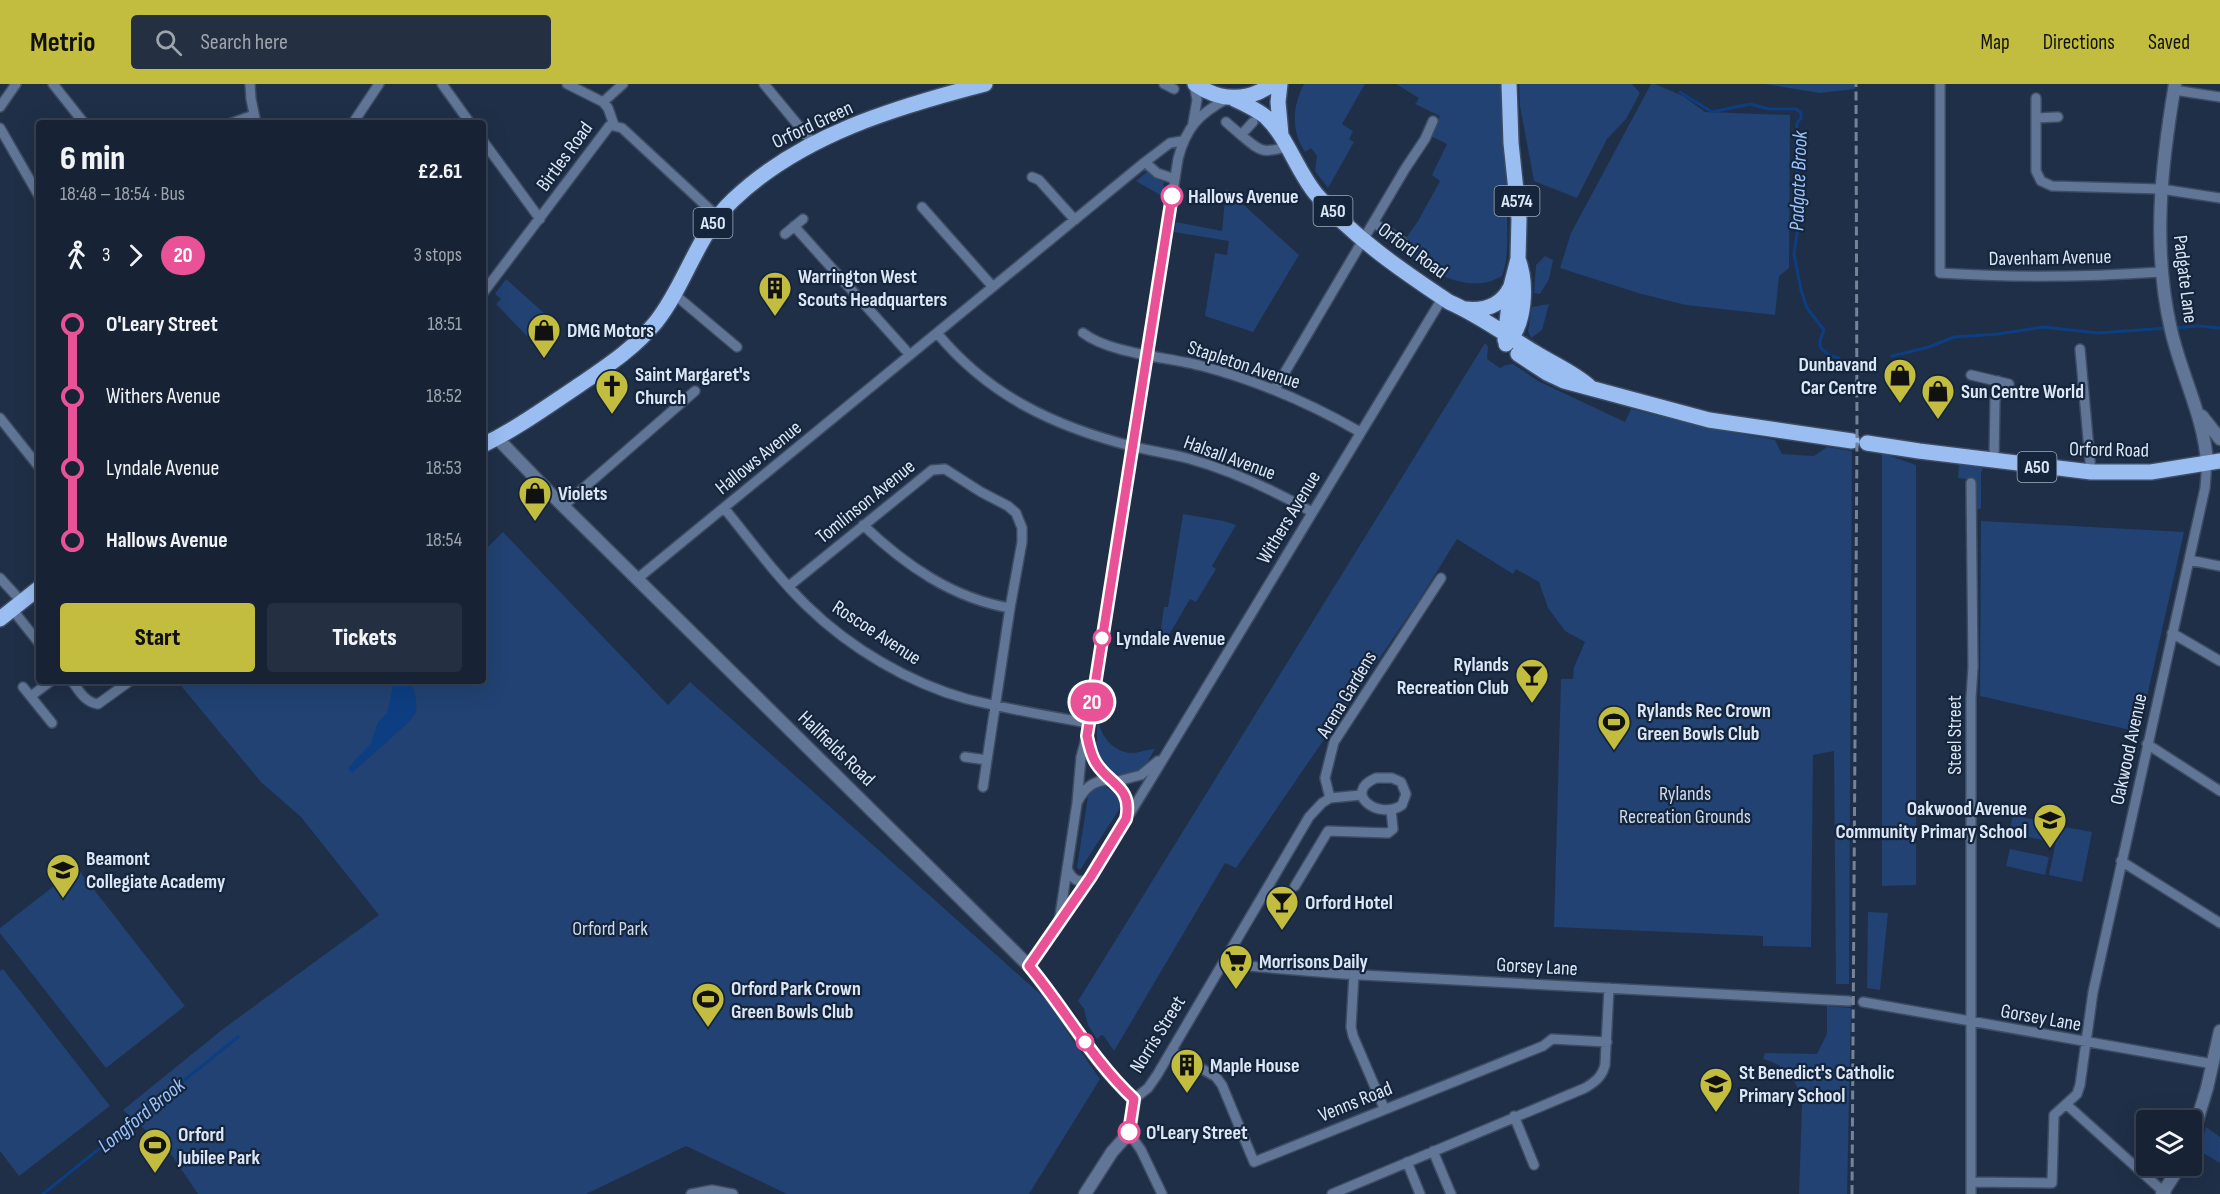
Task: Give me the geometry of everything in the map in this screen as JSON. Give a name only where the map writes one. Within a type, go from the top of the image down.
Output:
[{"type":"main road","name":"Orford Green","points":[[490,442],[535,416],[631,347],[656,321],[674,294],[717,216],[754,180],[813,143],[884,114],[986,84]]},
{"type":"main road","name":"A50","points":[[1195,84],[1216,96],[1231,98]]},
{"type":"main road","points":[[1231,98],[1255,94],[1273,84]]},
{"type":"main road","name":"Orford Road","points":[[1280,84],[1278,102],[1283,141]]},
{"type":"main road","name":"A574","points":[[1507,339],[1511,286],[1518,259],[1519,219],[1509,84]]},
{"type":"main road","name":"Orford Road","points":[[1231,98],[1258,111],[1283,141],[1296,166],[1316,193],[1364,241],[1507,339]]},
{"type":"main road","name":"A574","points":[[1507,339],[1519,320],[1523,278],[1518,259]]},
{"type":"main road","points":[[1465,309],[1475,310],[1495,305],[1503,299],[1511,286]]},
{"type":"main road","name":"Orford Road","points":[[1446,299],[1463,318],[1571,372],[1590,387],[1709,420],[1994,461],[2091,472],[2151,472],[2214,461]]},
{"type":"main road","points":[[11,610],[36,590]]},
{"type":"street","points":[[0,107],[16,84]]},
{"type":"street","points":[[53,84],[82,120]]},
{"type":"street","points":[[250,84],[255,119]]},
{"type":"street","points":[[354,120],[379,84]]},
{"type":"street","points":[[442,84],[468,120]]},
{"type":"street","points":[[567,84],[603,102],[608,108],[614,125]]},
{"type":"street","points":[[603,102],[623,84]]},
{"type":"street","points":[[764,84],[813,143]]},
{"type":"street","points":[[1164,84],[1174,89]]},
{"type":"street","points":[[1059,922],[1077,803],[1081,758],[1087,736],[1175,179],[1182,141],[1192,124],[1197,100],[1195,84]]},
{"type":"street","name":"Davenham Avenue","points":[[1940,84],[1940,273],[2005,278],[2161,272]]},
{"type":"street","points":[[2174,87],[2220,97]]},
{"type":"street","name":"Padgate Lane","points":[[2174,87],[2161,189],[2159,230],[2161,272],[2170,328],[2205,441],[2214,461]]},
{"type":"street","points":[[1192,124],[1211,108],[1231,98]]},
{"type":"street","points":[[2036,98],[2036,171],[2041,181],[2052,186],[2161,189],[2220,198]]},
{"type":"street","points":[[2036,118],[2058,117]]},
{"type":"street","points":[[1275,389],[1425,140],[1433,121]]},
{"type":"street","points":[[1226,122],[1259,151],[1270,152],[1283,141]]},
{"type":"street","points":[[1241,135],[1253,122]]},
{"type":"street","name":"Birtles Road","points":[[486,289],[606,128],[614,125],[622,128],[717,216]]},
{"type":"street","points":[[0,128],[36,191]]},
{"type":"street","name":"Hallows Avenue","points":[[637,579],[1145,162],[1170,143],[1182,141]]},
{"type":"street","points":[[486,145],[540,219]]},
{"type":"street","points":[[1145,162],[1157,173],[1175,179]]},
{"type":"street","points":[[1032,177],[1039,180],[1075,220]]},
{"type":"street","points":[[922,207],[993,287]]},
{"type":"street","points":[[785,234],[803,219]]},
{"type":"street","name":"Orford Road","points":[[1374,223],[1402,241]]},
{"type":"street","points":[[794,226],[910,355]]},
{"type":"street","points":[[674,294],[737,347]]},
{"type":"street","name":"Withers Avenue","points":[[1029,966],[1090,878],[1360,432],[1446,299]]},
{"type":"street","points":[[937,333],[970,368],[1024,407],[1088,434],[1133,447]]},
{"type":"street","name":"Stapleton Avenue","points":[[1083,333],[1101,343],[1203,366],[1275,389],[1360,432]]},
{"type":"street","points":[[2080,349],[2091,472]]},
{"type":"street","points":[[1971,375],[2009,384]]},
{"type":"street","points":[[1994,461],[1995,401],[1998,381]]},
{"type":"street","points":[[563,506],[695,391]]},
{"type":"street","points":[[2193,402],[2208,427],[2220,440]]},
{"type":"street","points":[[0,418],[36,463]]},
{"type":"street","name":"Hallfields Road","points":[[490,442],[563,506],[1029,966],[1065,1012],[1101,1065],[1134,1099]]},
{"type":"street","name":"Halsall Avenue","points":[[1133,447],[1190,459],[1238,476],[1265,487],[1312,512]]},
{"type":"street","name":"Oakwood Avenue","points":[[1971,1182],[2052,1183],[2054,1115],[2077,1094],[2093,992],[2121,861],[2205,488],[2214,461]]},
{"type":"street","name":"Tomlinson Avenue","points":[[789,586],[932,470],[940,468],[950,472],[975,489],[1008,506],[1019,518],[1022,542],[983,787]]},
{"type":"street","name":"Steel Street","points":[[1971,483],[1973,667],[1971,698],[1971,1194]]},
{"type":"street","name":"Roscoe Avenue","points":[[724,508],[789,586],[824,621],[882,662],[930,686],[968,699],[1088,723]]},
{"type":"street","points":[[863,525],[914,567],[949,590],[986,604],[1010,608]]},
{"type":"street","points":[[2189,560],[2220,566]]},
{"type":"street","points":[[0,578],[11,610],[36,639]]},
{"type":"street","name":"Arena Gardens","points":[[1330,798],[1325,778],[1334,742],[1441,578]]},
{"type":"street","points":[[2172,633],[2220,661]]},
{"type":"street","points":[[31,696],[47,684]]},
{"type":"street","points":[[74,684],[89,702],[98,704],[126,684]]},
{"type":"street","points":[[23,687],[52,723]]},
{"type":"street","points":[[1087,736],[1095,762],[1122,790],[1126,800],[1126,819]]},
{"type":"street","points":[[2147,744],[2220,791]]},
{"type":"street","name":"Withers Avenue","points":[[1077,803],[1082,793],[1092,784],[1141,775],[1164,755]]},
{"type":"street","points":[[965,757],[987,760]]},
{"type":"street","points":[[1376,778],[1397,780],[1405,788],[1405,801],[1402,806],[1391,810],[1371,807],[1361,795],[1362,789],[1376,778]]},
{"type":"street","points":[[1330,798],[1361,795]]},
{"type":"street","name":"Norris Street","points":[[1129,1132],[1134,1099],[1148,1088],[1172,1051],[1309,817],[1330,798]]},
{"type":"street","points":[[1295,886],[1328,831],[1388,833],[1393,829],[1391,810]]},
{"type":"street","points":[[2121,861],[2220,923]]},
{"type":"street","points":[[1067,866],[1075,880],[1083,882],[1090,878]]},
{"type":"street","name":"Gorsey Lane","points":[[1223,964],[1354,974],[1849,1001]]},
{"type":"street","points":[[1354,974],[1351,1027],[1353,1036],[1384,1108]]},
{"type":"street","points":[[1332,1194],[1585,1088],[1596,1081],[1604,1071],[1609,988]]},
{"type":"street","name":"Gorsey Lane","points":[[1863,1002],[2216,1065]]},
{"type":"street","points":[[2201,1110],[2216,1065],[2220,1031]]},
{"type":"street","name":"Venns Road","points":[[1172,1051],[1216,1077],[1222,1085],[1254,1162],[1543,1046],[1552,1039],[1606,1041]]},
{"type":"street","points":[[2066,1104],[2164,1193],[2174,1176]]},
{"type":"street","points":[[1514,1116],[1534,1165]]},
{"type":"street","points":[[1085,1194],[1112,1152],[1129,1132],[1141,1150],[1162,1194]]},
{"type":"street","points":[[1433,1151],[1451,1194]]},
{"type":"street","points":[[1407,1162],[1420,1194]]},
{"type":"street","points":[[691,1194],[719,1190],[733,1194]]},
{"type":"green space","points":[[1304,84],[1365,84],[1342,124],[1353,131],[1349,139],[1354,142],[1328,188],[1315,171],[1317,156],[1311,148],[1305,152],[1295,127],[1295,110]]},
{"type":"green space","points":[[1396,84],[1502,84],[1507,239],[1506,262],[1502,276],[1485,282],[1468,283],[1451,279],[1417,261],[1374,229],[1375,226],[1402,244],[1418,221],[1440,181],[1432,175],[1447,144],[1431,136],[1440,116],[1415,104],[1419,98]]},
{"type":"green space","points":[[1519,84],[1632,84],[1640,93],[1626,119],[1607,139],[1577,198],[1534,181],[1520,106]]},
{"type":"green space","points":[[1651,84],[1683,96],[1705,112],[1790,115],[1789,268],[1779,276],[1775,315],[1686,305],[1638,293],[1560,268],[1571,233]]},
{"type":"green space","points":[[1765,84],[1855,84],[1855,89],[1820,93]]},
{"type":"green space","points":[[1148,171],[1156,179],[1164,182],[1162,196],[1136,181]]},
{"type":"green space","points":[[1226,189],[1299,255],[1253,332],[1205,316],[1215,253],[1227,255],[1229,241],[1174,232],[1176,222],[1222,231]]},
{"type":"green space","points":[[1545,256],[1553,260],[1549,279],[1540,294],[1534,293],[1536,265]]},
{"type":"green space","points":[[506,279],[544,313],[549,314],[527,336],[496,304],[501,299],[495,294]]},
{"type":"green space","points":[[1549,304],[1542,330],[1531,338],[1528,331],[1532,307]]},
{"type":"green space","name":"Rylands Recreation Grounds","points":[[1485,343],[1488,346],[1487,359],[1500,368],[1513,364],[1538,381],[1625,422],[1631,409],[1703,427],[1775,440],[1782,454],[1814,456],[1827,447],[1852,451],[1849,984],[1836,984],[1834,751],[1813,755],[1811,947],[1763,946],[1763,936],[1554,927],[1561,679],[1573,679],[1574,667],[1585,642],[1565,631],[1548,608],[1539,582],[1516,569],[1513,574],[1457,539],[1418,602],[1236,868],[1225,863],[1114,1051],[1104,1036],[1101,1035],[1097,1039],[1078,1001]]},
{"type":"green space","points":[[1882,453],[1916,465],[1916,885],[1882,886]]},
{"type":"green space","points":[[1959,463],[1983,466],[1981,508],[1974,512],[1973,480],[1958,478]]},
{"type":"green space","points":[[1183,514],[1236,525],[1212,566],[1216,569],[1196,602],[1190,599],[1163,645],[1159,643],[1164,607],[1168,607]]},
{"type":"green space","points":[[1981,521],[2184,532],[2139,732],[1980,696]]},
{"type":"green space","name":"Orford Park","points":[[503,532],[668,705],[690,682],[1057,1009],[1063,1026],[1100,1079],[1029,1194],[787,1194],[686,1146],[586,1194],[198,1194],[168,1150],[123,1110],[223,1029],[379,915],[301,817],[261,782],[179,684],[486,684],[486,549]]},
{"type":"green space","points":[[1099,724],[1107,740],[1120,750],[1131,753],[1155,749],[1142,769],[1125,776],[1110,771],[1104,765],[1094,741],[1097,741],[1097,725]]},
{"type":"green space","points":[[1100,785],[1116,791],[1122,805],[1080,870],[1077,867],[1089,790]]},
{"type":"green space","points":[[2013,815],[2055,824],[2052,842],[2009,833]]},
{"type":"green space","points":[[2059,826],[2092,832],[2082,882],[2049,875]]},
{"type":"green space","points":[[2010,849],[2049,857],[2045,875],[2006,866]]},
{"type":"green space","points":[[77,868],[185,1006],[106,1068],[0,933],[0,928]]},
{"type":"green space","points":[[1868,912],[1888,913],[1880,990],[1867,988]]},
{"type":"green space","points":[[3,969],[110,1106],[19,1176],[0,1151],[0,971]]},
{"type":"green space","points":[[1827,1006],[1851,1008],[1847,1194],[1799,1194],[1802,1105],[1798,1089],[1785,1070],[1763,1059],[1765,1053],[1817,1054],[1827,1034]]},
{"type":"green space","points":[[2206,1127],[2220,1137],[2220,1163],[2202,1152]]},
{"type":"shaded area","points":[[410,684],[416,700],[416,713],[408,723],[352,773],[348,768],[371,743],[378,722],[387,713],[393,686]]},
{"type":"waterway","name":"Padgate Brook","points":[[1680,92],[1712,112],[1750,104],[1769,109],[1796,109],[1801,113],[1801,118],[1797,123],[1795,150],[1799,189],[1796,206],[1799,221],[1794,254],[1807,308],[1824,330],[1820,347],[1828,355],[1839,358]]},
{"type":"waterway","name":"Padgate Brook","points":[[2174,328],[2198,326],[2220,328]]},
{"type":"waterway","name":"Padgate Brook","points":[[1892,356],[1929,347],[1954,337],[1998,334],[2043,327],[2098,333],[2167,328]]},
{"type":"waterway","name":"Longford Brook","points":[[43,1194],[238,1037]]},
{"type":"railway","points":[[1852,1194],[1857,434],[1856,84]]},
{"type":"bus line","name":"20","points":[[1129,1132],[1134,1099],[1101,1065],[1047,987],[1029,966],[1090,878],[1126,819],[1128,811],[1122,790],[1095,762],[1089,749],[1087,736],[1172,196]]},
{"type":"place","name":"Hallows Avenue","points":[[1172,196]]},
{"type":"place","name":"Warrington West Scouts Headquarters","points":[[775,317]]},
{"type":"place","name":"DMG Motors","points":[[544,359]]},
{"type":"place","name":"Dunbavand Car Centre","points":[[1900,404]]},
{"type":"place","name":"Saint Margaret's Church","points":[[612,415]]},
{"type":"place","name":"Sun Centre World","points":[[1938,420]]},
{"type":"place","name":"Violets","points":[[535,522]]},
{"type":"place","name":"Lyndale Avenue","points":[[1102,638]]},
{"type":"place","name":"Rylands Recreation Club","points":[[1532,704]]},
{"type":"place","name":"Rylands Rec Crown Green Bowls Club","points":[[1614,751]]},
{"type":"place","name":"Oakwood Avenue Community Primary School","points":[[2050,849]]},
{"type":"place","name":"Beamont Collegiate Academy","points":[[63,899]]},
{"type":"place","name":"Orford Hotel","points":[[1282,931]]},
{"type":"place","name":"Morrisons Daily","points":[[1236,990]]},
{"type":"place","name":"Orford Park Crown Green Bowls Club","points":[[708,1028]]},
{"type":"place","name":"Maple House","points":[[1187,1094]]},
{"type":"place","name":"St Benedict's Catholic Primary School","points":[[1716,1113]]},
{"type":"place","name":"O'Leary Street","points":[[1129,1132]]},
{"type":"place","name":"Orford Jubilee Park","points":[[155,1174]]}]
